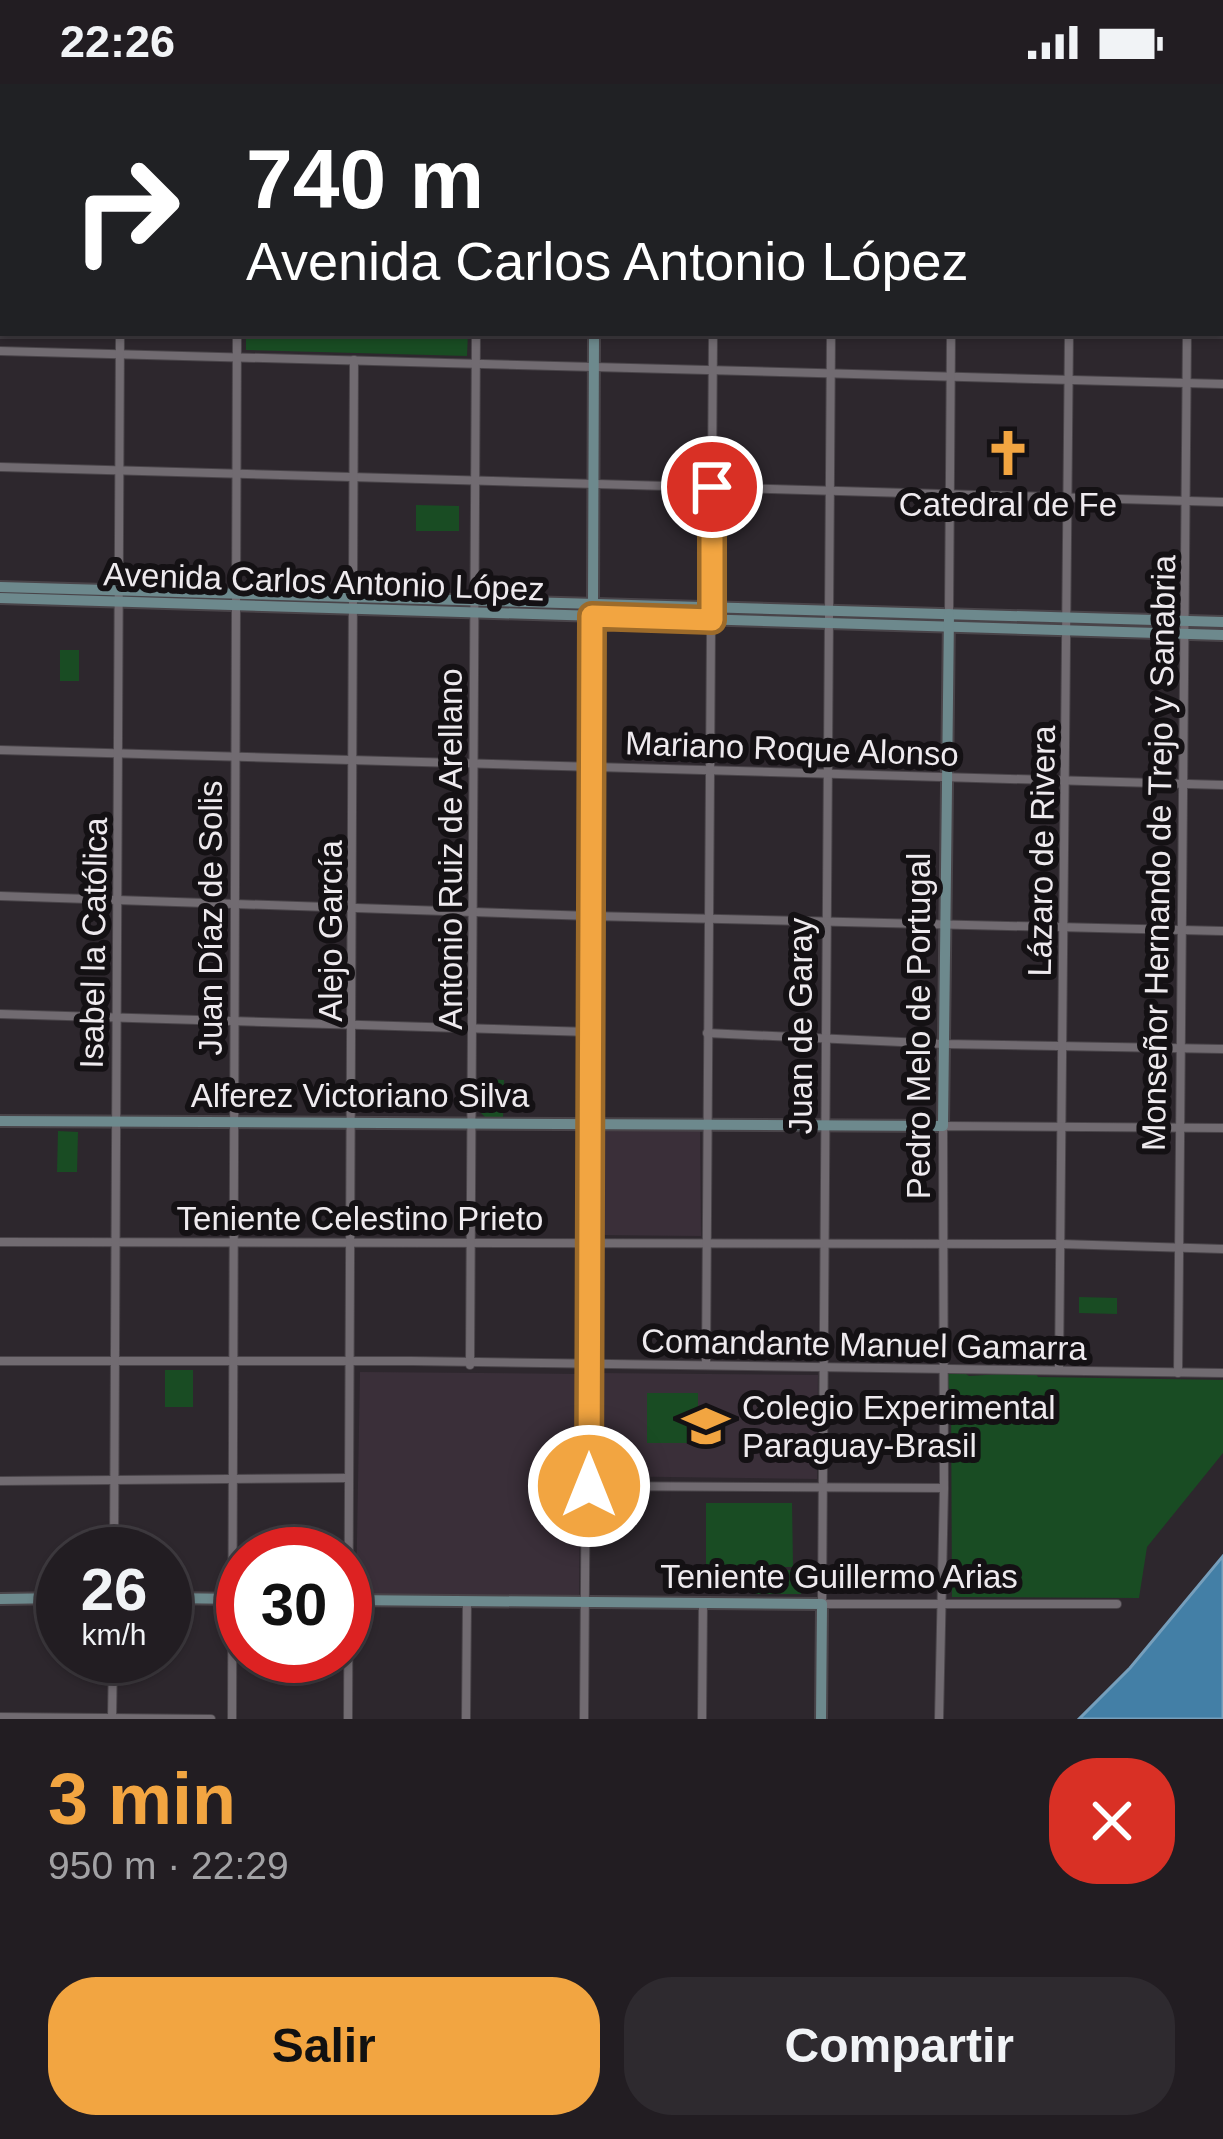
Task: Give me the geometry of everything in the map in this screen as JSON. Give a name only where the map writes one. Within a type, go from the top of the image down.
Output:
[{"type":"street","name":"Isabel la Católica","points":[[114,1527],[120,336]]},
{"type":"street","name":"Juan Díaz de Solis","points":[[233,1527],[237,336]]},
{"type":"street","name":"Antonio Ruiz de Arellano","points":[[470,1364],[476,336]]},
{"type":"street","points":[[584,1719],[593,336]]},
{"type":"street","points":[[706,1365],[713,336]]},
{"type":"street","name":"Juan de Garay","points":[[821,1719],[831,336]]},
{"type":"street","name":"Pedro Melo de Portugal","points":[[939,1719],[951,336]]},
{"type":"street","name":"Lázaro de Rivera","points":[[1059,1370],[1069,336]]},
{"type":"street","name":"Monseñor Hernando de Trejo y Sanabria","points":[[1178,1373],[1187,336]]},
{"type":"street","points":[[0,351],[1223,384]]},
{"type":"street","name":"Alejo García","points":[[347,1527],[353,1124],[354,360]]},
{"type":"street","points":[[0,466],[1223,502]]},
{"type":"street","name":"Avenida Carlos Antonio López","points":[[0,587],[119,596]]},
{"type":"street","name":"Avenida Carlos Antonio López","points":[[0,598],[236,599],[1184,627],[1223,634]]},
{"type":"street","name":"Avenida Carlos Antonio López","points":[[1184,627],[1223,622]]},
{"type":"street","name":"Mariano Roque Alonso","points":[[0,750],[1223,785]]},
{"type":"street","points":[[0,896],[1223,931]]},
{"type":"street","points":[[0,1014],[590,1031]]},
{"type":"street","points":[[707,1033],[944,1044],[1223,1048]]},
{"type":"street","name":"Alferez Victoriano Silva","points":[[0,1121],[1223,1128]]},
{"type":"street","name":"Teniente Celestino Prieto","points":[[0,1242],[1061,1244],[1223,1249]]},
{"type":"street","name":"Comandante Manuel Gamarra","points":[[0,1361],[1223,1373]]},
{"type":"street","points":[[0,1480],[347,1478]]},
{"type":"street","points":[[589,1486],[944,1488]]},
{"type":"street","points":[[0,1599],[36,1598]]},
{"type":"street","name":"Teniente Guillermo Arias","points":[[372,1600],[1117,1604]]},
{"type":"street","points":[[466,1719],[467,1601]]},
{"type":"street","points":[[702,1719],[704,1603]]},
{"type":"street","points":[[112,1718],[113,1683]]},
{"type":"street","name":"Juan Díaz de Solis","points":[[232,1719],[234,1683]]},
{"type":"street","name":"Alejo García","points":[[347,1683],[348,1719]]},
{"type":"street","points":[[0,1717],[212,1719]]},
{"type":"shaded area","points":[[597,1130],[700,1130],[701,1236],[597,1235]]},
{"type":"shaded area","points":[[360,1372],[581,1374],[579,1597],[372,1595],[372,1527],[357,1527]]},
{"type":"shaded area","name":"Colegio Experimental Paraguay-Brasil","points":[[595,1373],[818,1375],[817,1479],[594,1476]]},
{"type":"green space","points":[[246,336],[468,336],[467,356],[246,350]]},
{"type":"green space","points":[[416,505],[459,506],[459,531],[416,531]]},
{"type":"green space","points":[[60,650],[79,650],[79,681],[60,681]]},
{"type":"green space","points":[[482,1079],[504,1080],[503,1118],[486,1118],[481,1113]]},
{"type":"green space","points":[[58,1131],[78,1132],[77,1172],[57,1172]]},
{"type":"green space","points":[[1079,1297],[1117,1298],[1117,1314],[1079,1313]]},
{"type":"green space","points":[[165,1370],[193,1370],[193,1407],[165,1407]]},
{"type":"green space","points":[[960,1370],[969,1376],[1035,1372],[1038,1377],[1223,1380],[1223,1453],[1147,1547],[1139,1598],[952,1597],[951,1391],[946,1384],[947,1372]]},
{"type":"green space","points":[[647,1393],[698,1393],[698,1443],[647,1443]]},
{"type":"green space","points":[[911,1399],[911,1415],[876,1415],[876,1400]]},
{"type":"green space","points":[[706,1503],[792,1503],[793,1567],[706,1567]]},
{"type":"green space","points":[[755,1570],[801,1570],[801,1594],[755,1594]]},
{"type":"water","points":[[1223,1556],[1223,1719],[1079,1719],[1130,1668]]},
{"type":"place","name":"Catedral de Fe","points":[[1008,453]]},
{"type":"place","name":"Colegio Experimental Paraguay-Brasil","points":[[706,1426]]},
{"type":"route","points":[[589,1486],[592,616],[712,620],[712,487]]}]
